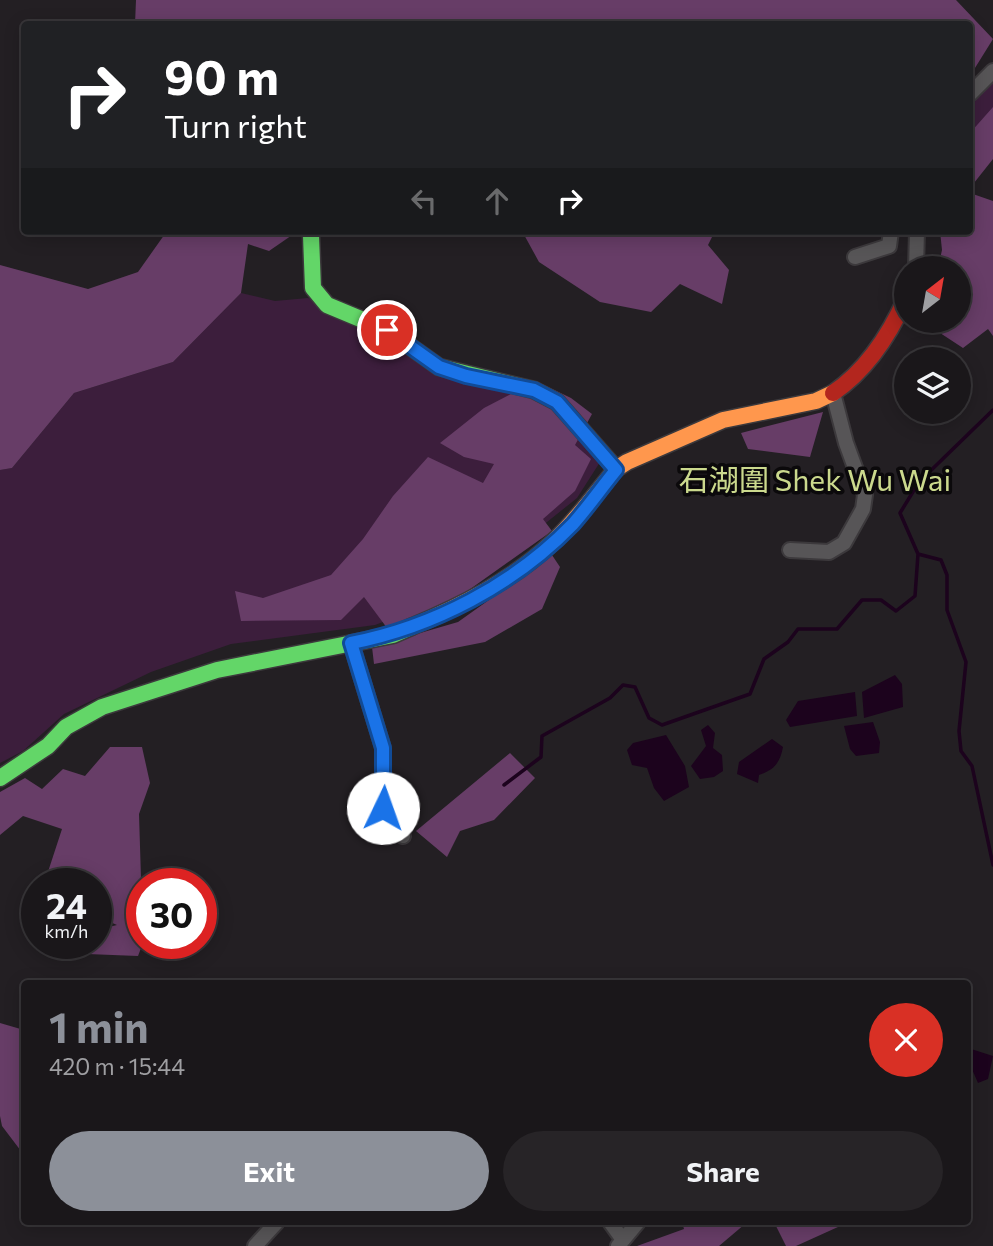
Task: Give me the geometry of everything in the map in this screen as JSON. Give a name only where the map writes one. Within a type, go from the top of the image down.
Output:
[{"type":"street","points":[[973,91],[993,71]]},
{"type":"street","points":[[855,257],[889,246],[890,235]]},
{"type":"street","points":[[916,256],[917,235]]},
{"type":"street","points":[[311,236],[313,288],[327,305],[387,330],[439,367],[466,376],[534,390],[557,402],[616,470]]},
{"type":"street","points":[[0,778],[48,746],[66,727],[102,707],[217,670],[393,635],[455,609],[530,562],[575,521],[616,470],[735,416],[819,400],[832,393],[855,375],[880,346],[894,320]]},
{"type":"street","points":[[790,550],[829,552],[844,543],[863,509],[865,495],[832,393]]},
{"type":"street","points":[[351,643],[383,748],[383,808],[403,836]]},
{"type":"street","points":[[255,1246],[274,1225]]},
{"type":"street","points":[[611,1225],[620,1243],[635,1225]]},
{"type":"shaded area","points":[[136,0],[956,0],[993,39],[973,71],[973,21],[135,21]]},
{"type":"shaded area","points":[[993,82],[993,111],[973,135],[973,100]]},
{"type":"shaded area","points":[[993,107],[993,159],[973,184],[973,130]]},
{"type":"shaded area","points":[[973,194],[993,201],[993,336],[988,329],[961,347],[940,333],[971,333],[971,256],[941,256],[940,235],[973,235]]},
{"type":"shaded area","points":[[164,235],[292,235],[269,251],[248,244],[241,293],[173,362],[74,393],[12,468],[0,470],[0,265],[88,289],[138,272]]},
{"type":"shaded area","points":[[524,235],[713,235],[708,245],[729,270],[722,304],[680,284],[651,312],[600,302],[539,262]]},
{"type":"shaded area","points":[[241,293],[275,301],[308,298],[452,377],[535,394],[602,459],[577,498],[492,566],[435,602],[375,625],[231,644],[151,672],[64,714],[23,751],[0,763],[0,470],[12,468],[74,393],[173,362]]},
{"type":"shaded area","points":[[536,381],[571,398],[592,414],[575,445],[591,459],[575,491],[543,519],[552,531],[452,602],[387,628],[364,597],[341,620],[241,621],[235,591],[263,598],[331,575],[363,539],[393,496],[428,457],[483,483],[494,464],[464,457],[440,443],[484,408]]},
{"type":"shaded area","points":[[823,412],[810,457],[748,449],[741,433]]},
{"type":"shaded area","points":[[552,555],[560,567],[542,609],[485,642],[374,664],[372,647],[458,622]]},
{"type":"shaded area","points":[[895,675],[902,684],[903,707],[864,718],[862,692]]},
{"type":"shaded area","points":[[855,692],[857,716],[790,727],[786,720],[798,701]]},
{"type":"shaded area","points":[[873,722],[880,742],[879,753],[856,756],[850,749],[844,726]]},
{"type":"shaded area","points":[[708,725],[715,733],[713,748],[722,755],[723,771],[714,777],[700,779],[691,766],[706,746],[701,730]]},
{"type":"shaded area","points":[[666,735],[685,766],[689,787],[664,801],[654,788],[647,768],[632,765],[627,750],[633,743]]},
{"type":"shaded area","points":[[772,739],[783,747],[782,753],[776,765],[759,775],[758,783],[737,774],[739,762]]},
{"type":"shaded area","points":[[110,747],[142,747],[150,783],[139,814],[141,868],[126,868],[126,956],[112,955],[112,926],[117,925],[112,923],[112,868],[49,868],[62,829],[23,816],[0,835],[0,792],[25,778],[42,789],[63,769],[85,776]]},
{"type":"shaded area","points":[[510,753],[535,778],[494,820],[460,831],[447,857],[416,831]]},
{"type":"shaded area","points":[[0,1023],[21,1029],[21,1151],[2,1126]]},
{"type":"shaded area","points":[[971,1049],[993,1056],[988,1079],[978,1083],[971,1067]]},
{"type":"shaded area","points":[[683,1225],[744,1225],[719,1246],[637,1246],[684,1229]]},
{"type":"shaded area","points":[[776,1225],[842,1225],[796,1246],[786,1246]]},
{"type":"waterway","points":[[504,785],[541,757],[542,736],[610,698],[623,685],[635,687],[649,718],[662,725],[750,694],[764,659],[788,642],[798,629],[837,629],[862,600],[881,600],[896,611],[915,596],[918,554],[900,513],[919,482],[993,410]]},
{"type":"waterway","points":[[918,554],[941,560],[947,575],[947,610],[966,662],[959,731],[961,751],[972,766],[993,865]]},
{"type":"traffic: fast","points":[[311,236],[313,288],[327,305],[387,330],[439,367],[534,390],[557,402],[616,469]]},
{"type":"traffic: fast","points":[[0,778],[48,746],[66,727],[102,707],[217,670],[393,635],[411,627]]},
{"type":"traffic: slow","points":[[411,627],[467,601],[504,580],[537,556],[578,516],[616,469],[627,462],[723,420],[816,401],[833,393]]},
{"type":"traffic: jam","points":[[833,393],[867,363],[894,322]]},
{"type":"district","name":"石湖圍 Shek Wu Wai","points":[[815,481]]},
{"type":"route","points":[[383,808],[381,793],[386,771],[383,748],[351,643],[393,635],[455,609],[530,562],[575,521],[616,470],[557,402],[534,390],[466,376],[439,367],[387,330]]}]
